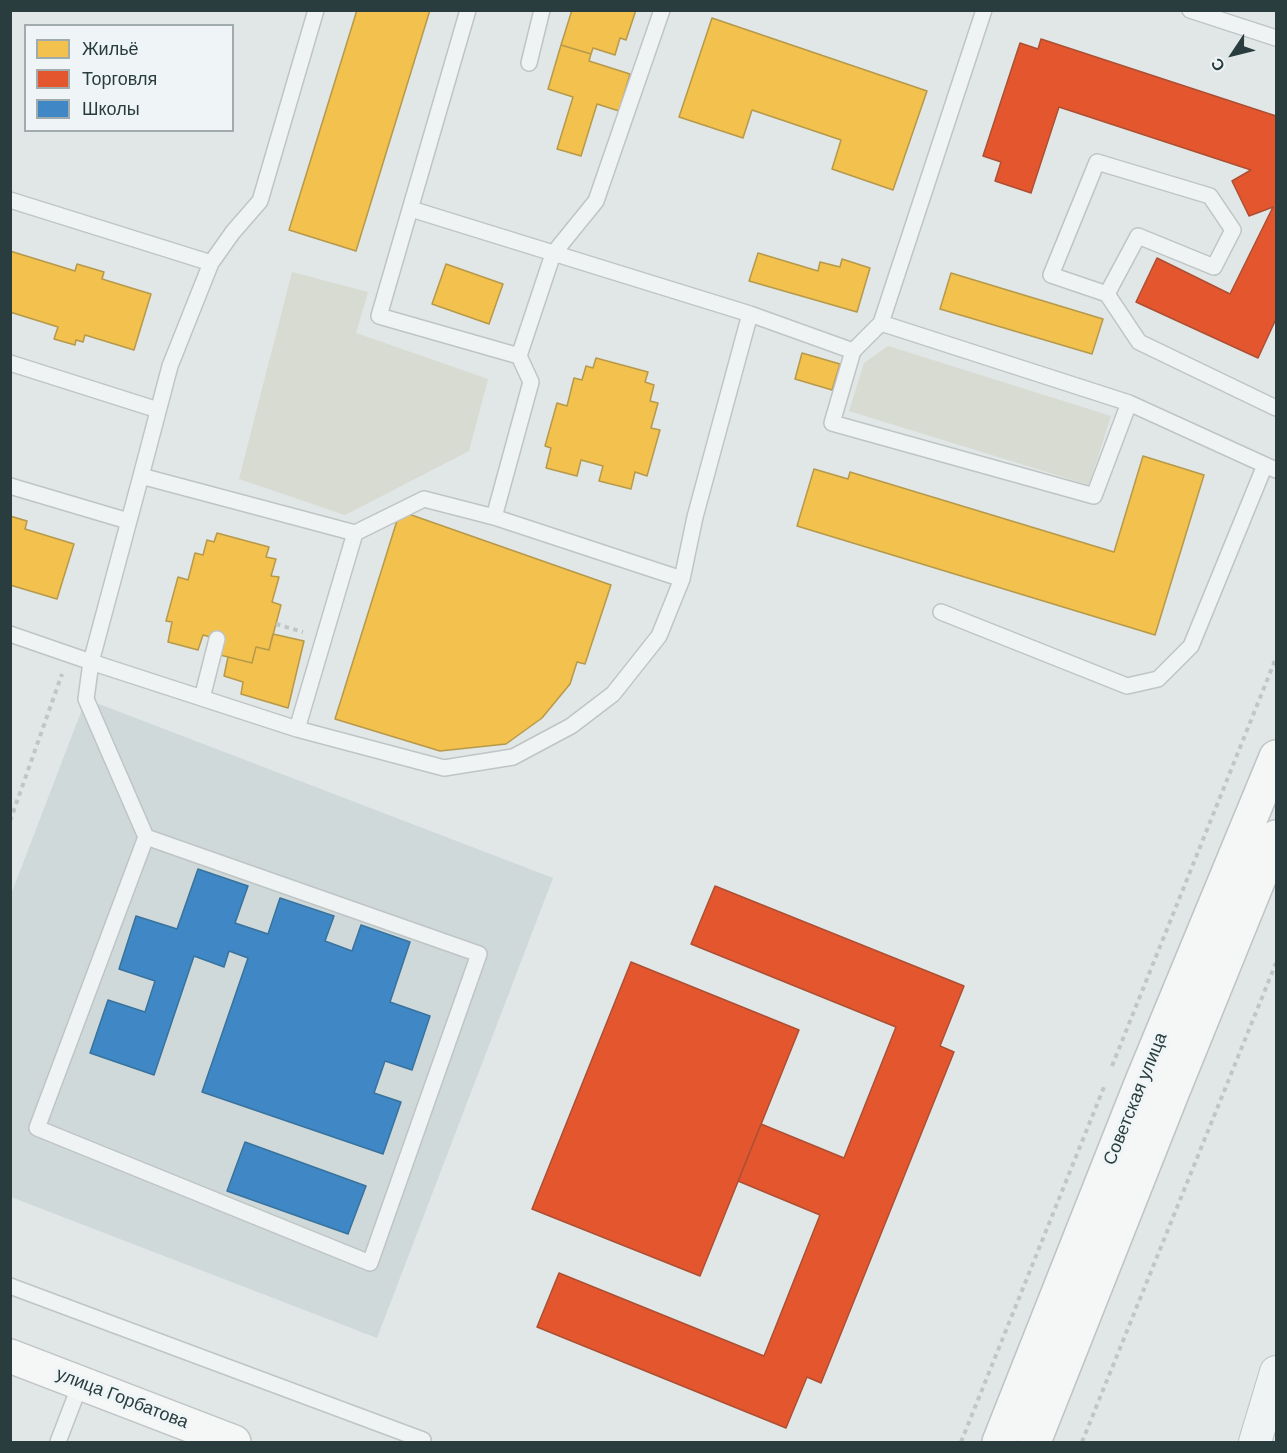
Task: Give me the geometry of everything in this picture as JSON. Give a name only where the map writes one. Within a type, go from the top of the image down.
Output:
[{"type":"main road","name":"Советская улица","points":[[999,1443],[1145,1075],[1276,757]]},
{"type":"main road","name":"Советская улица","points":[[1034,1443],[1276,837]]},
{"type":"main road","name":"улица Горбатова","points":[[10,1356],[234,1443]]},
{"type":"street","points":[[1255,1443],[1276,1372]]},
{"type":"lane","points":[[146,837],[479,954],[370,1263],[36,1128],[146,837],[86,699],[91,662],[170,366],[211,263],[233,232],[260,201],[316,10]]},
{"type":"lane","points":[[468,10],[379,316],[519,356]]},
{"type":"lane","points":[[528,63],[542,10]]},
{"type":"lane","points":[[494,517],[531,382],[519,356],[554,254],[596,201],[662,10]]},
{"type":"lane","points":[[984,10],[880,323],[854,351],[832,423],[1095,496],[1129,403]]},
{"type":"lane","points":[[1190,10],[1276,38]]},
{"type":"lane","points":[[1107,294],[1138,236],[1214,267],[1233,230],[1210,196],[1097,162],[1051,275],[1107,294],[1139,342],[1276,408]]},
{"type":"lane","points":[[10,200],[211,263]]},
{"type":"lane","points":[[411,209],[750,314],[854,351]]},
{"type":"lane","points":[[10,634],[297,729],[444,768],[513,757],[572,726],[613,694],[659,636],[682,579],[695,517],[750,314]]},
{"type":"lane","points":[[880,323],[1129,403],[1271,468],[1191,646],[1158,679],[1127,686],[941,612]]},
{"type":"lane","points":[[10,363],[158,410]]},
{"type":"lane","points":[[141,476],[356,533],[424,499],[494,517],[682,579]]},
{"type":"lane","points":[[10,486],[128,521]]},
{"type":"lane","points":[[297,729],[356,533]]},
{"type":"lane","points":[[202,698],[217,639]]},
{"type":"lane","points":[[10,1286],[423,1440]]},
{"type":"lane","points":[[57,1443],[81,1382]]},
{"type":"path","points":[[276,624],[324,638]]},
{"type":"path","points":[[10,820],[69,654]]},
{"type":"path","points":[[1112,1067],[1276,658]]},
{"type":"path","points":[[1082,1443],[1276,963]]},
{"type":"path","points":[[961,1443],[1107,1078]]},
{"type":"shaded area","points":[[292,272],[368,292],[356,333],[488,379],[469,451],[345,515],[239,479]]},
{"type":"shaded area","points":[[888,346],[1111,416],[1089,485],[849,411],[864,363]]},
{"type":"shaded area","points":[[86,699],[553,878],[377,1338],[11,1197],[10,897]]},
{"type":"building: Жильё","points":[[357,10],[430,10],[356,251],[289,230]]},
{"type":"building: Жильё","points":[[572,10],[636,10],[626,40],[620,38],[615,55],[593,48],[591,54],[561,45]]},
{"type":"building: Жильё","points":[[712,18],[927,91],[893,190],[832,169],[841,140],[752,110],[743,138],[679,117]]},
{"type":"building: Жильё","points":[[561,45],[591,54],[589,61],[630,74],[619,111],[597,104],[581,156],[557,149],[573,97],[548,89]]},
{"type":"building: Жильё","points":[[10,251],[75,271],[77,264],[104,272],[102,279],[151,294],[134,350],[85,335],[83,342],[76,340],[75,345],[54,339],[58,327],[10,312]]},
{"type":"building: Жильё","points":[[758,253],[818,271],[820,262],[840,267],[842,259],[870,268],[857,312],[749,281]]},
{"type":"building: Жильё","points":[[446,264],[503,284],[489,324],[432,304]]},
{"type":"building: Жильё","points":[[951,273],[1103,319],[1092,354],[940,309]]},
{"type":"building: Жильё","points":[[802,353],[840,364],[832,390],[795,379]]},
{"type":"building: Жильё","points":[[596,358],[648,372],[645,382],[654,385],[650,401],[658,403],[651,428],[660,430],[647,476],[635,472],[631,489],[599,481],[603,466],[581,460],[577,476],[546,468],[551,448],[545,446],[557,403],[567,406],[574,378],[582,380],[586,366],[593,368]]},
{"type":"building: Жильё","points":[[1143,456],[1204,475],[1155,635],[797,526],[814,469],[848,479],[850,472],[1114,552]]},
{"type":"building: Жильё","points":[[400,511],[611,585],[585,664],[577,662],[570,684],[542,718],[506,744],[440,751],[335,719]]},
{"type":"building: Жильё","points":[[10,516],[27,521],[25,529],[74,544],[57,599],[10,585]]},
{"type":"building: Жильё","points":[[217,533],[269,547],[266,557],[276,559],[271,576],[279,577],[272,602],[281,605],[269,650],[256,647],[252,663],[220,655],[224,641],[203,635],[198,650],[168,642],[172,622],[166,621],[178,577],[188,580],[195,553],[203,555],[207,540],[214,542]]},
{"type":"building: Жильё","points":[[273,634],[304,641],[288,708],[241,694],[243,682],[224,676],[228,657],[252,663],[256,647],[269,650]]},
{"type":"building: Торговля","points":[[1041,39],[1276,116],[1276,319],[1258,358],[1136,302],[1157,258],[1230,294],[1273,207],[1249,216],[1232,181],[1251,170],[1059,107],[1031,193],[995,181],[1001,162],[983,156],[1020,43],[1038,49]]},
{"type":"building: Торговля","points":[[715,886],[964,986],[940,1046],[954,1052],[821,1383],[807,1377],[786,1428],[537,1327],[559,1273],[764,1356],[820,1215],[738,1181],[761,1124],[844,1158],[896,1027],[691,944]]},
{"type":"building: Торговля","points":[[631,962],[799,1030],[700,1276],[532,1209]]},
{"type":"building: Школы","points":[[198,869],[248,886],[235,923],[268,934],[280,898],[334,916],[325,941],[352,951],[361,925],[410,942],[390,1002],[430,1016],[412,1070],[385,1061],[374,1093],[401,1102],[383,1154],[202,1092],[248,958],[229,951],[224,967],[194,956],[154,1075],[90,1053],[108,1000],[145,1012],[155,981],[119,969],[136,916],[177,929]]},
{"type":"building: Школы","points":[[245,1142],[366,1186],[348,1234],[227,1191]]}]
